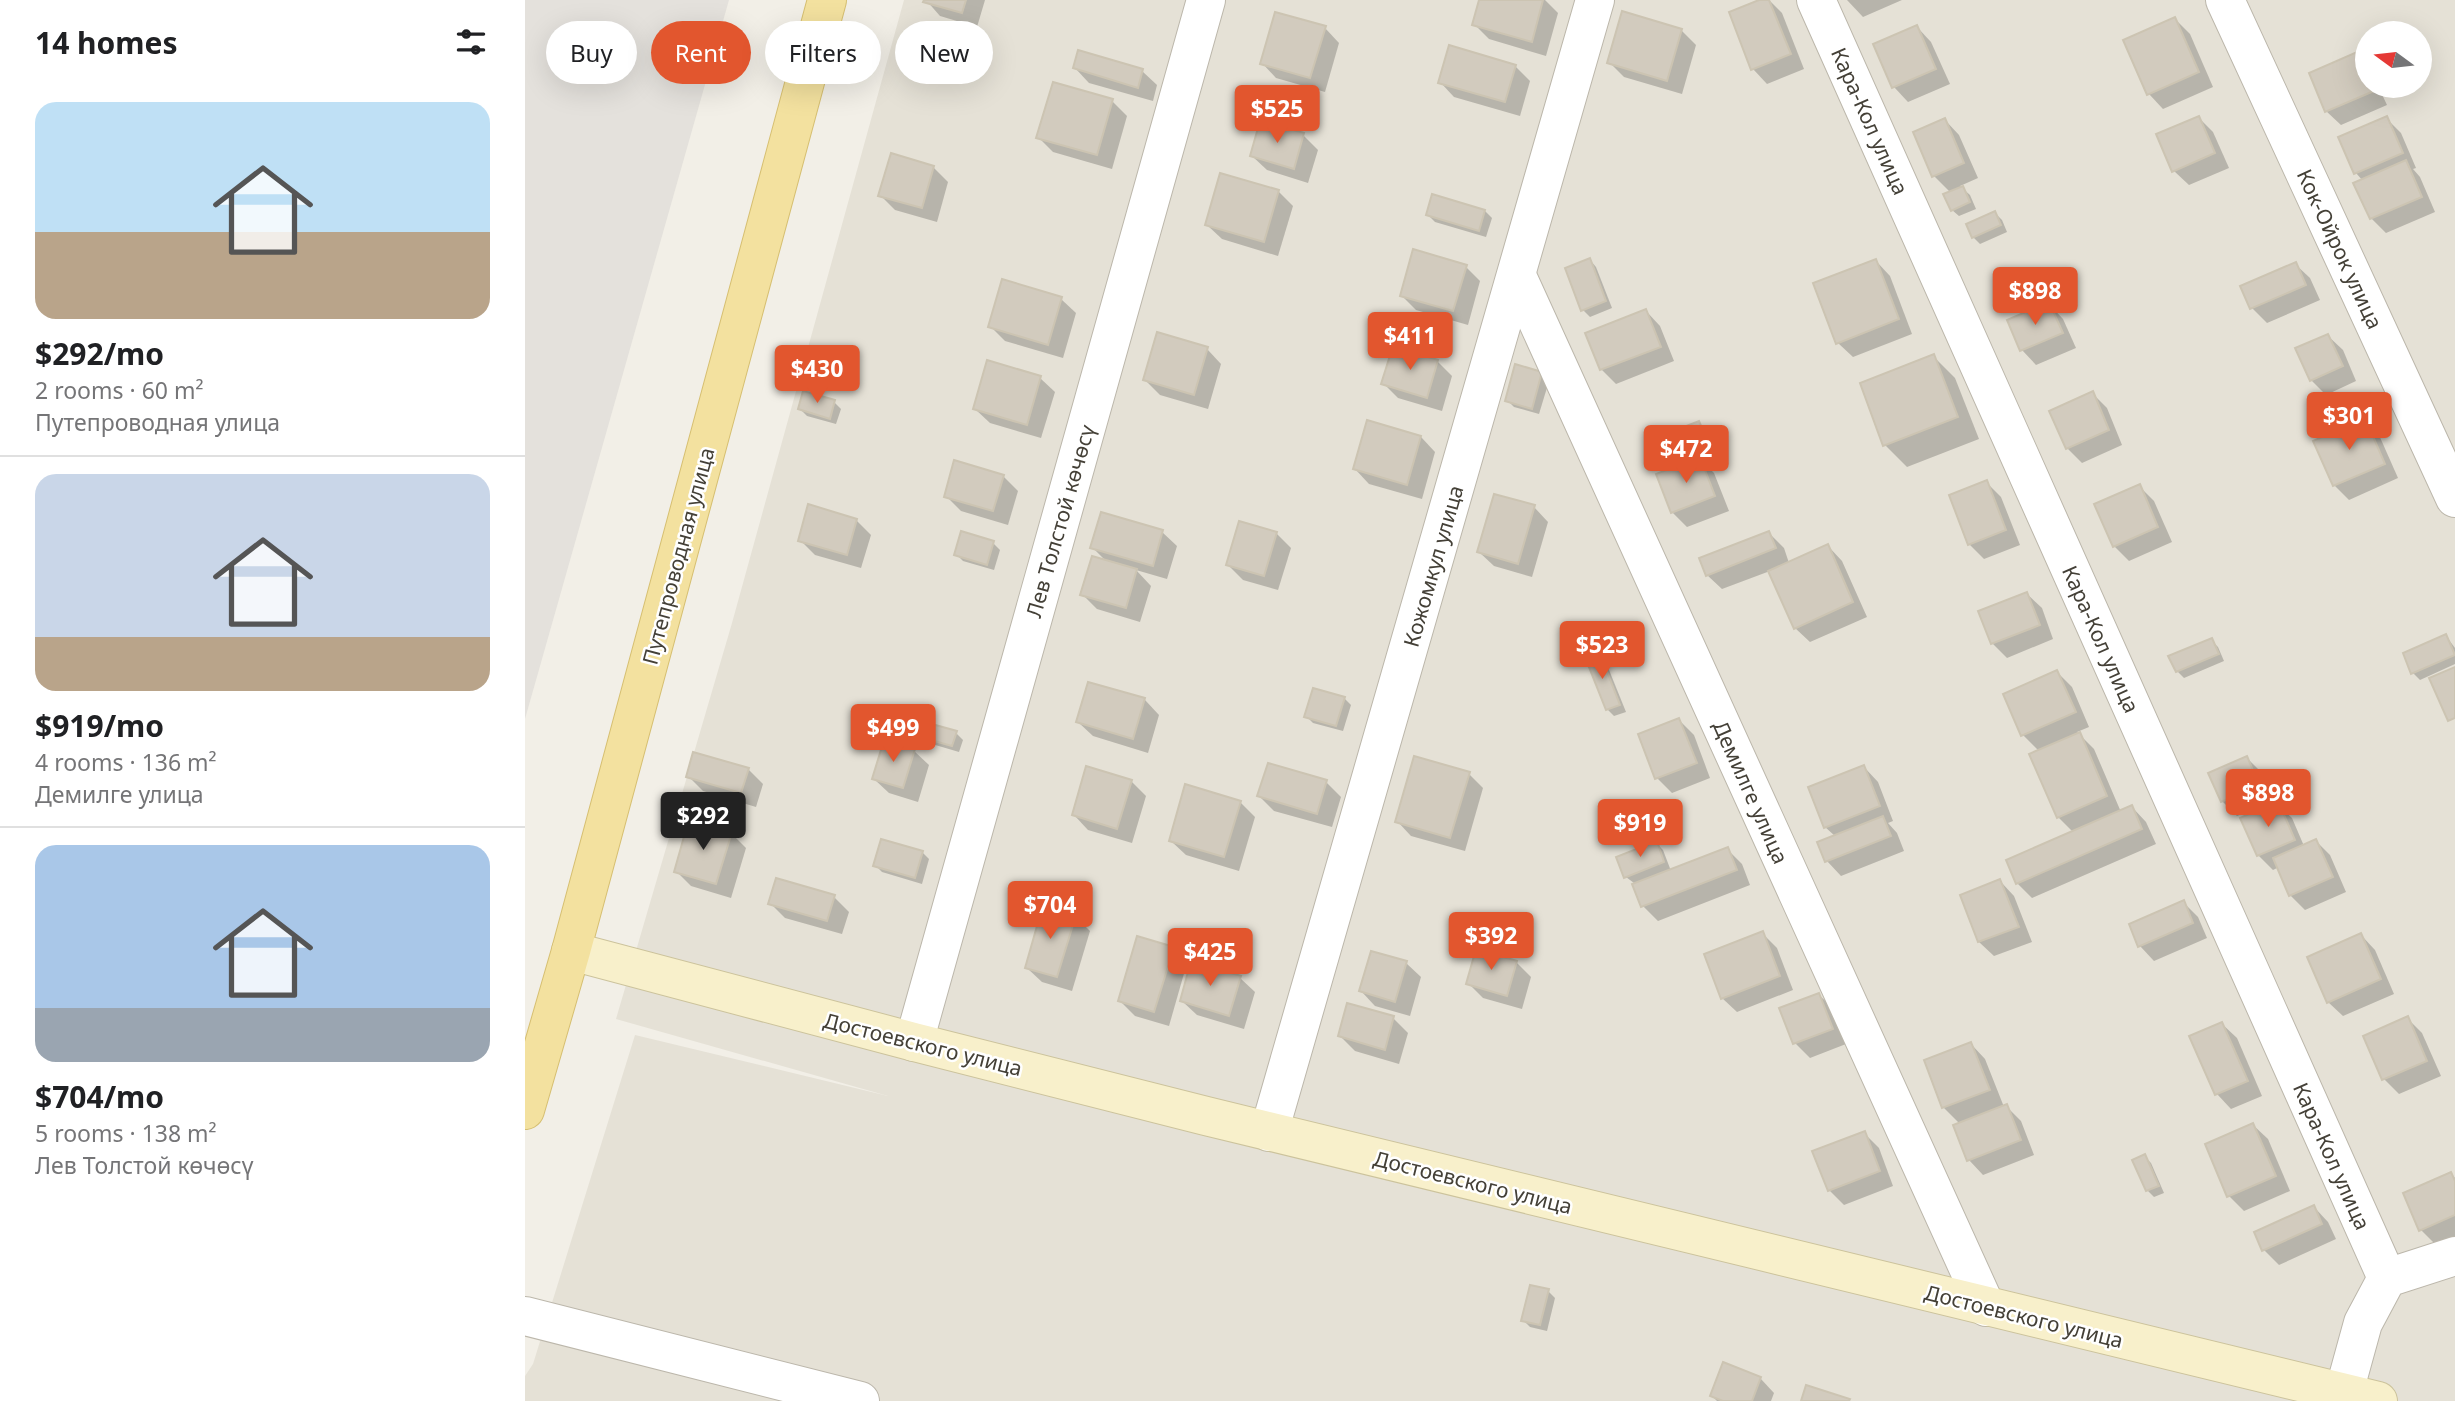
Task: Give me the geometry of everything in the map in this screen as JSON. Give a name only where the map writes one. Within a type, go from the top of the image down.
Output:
[{"type":"main road","name":"Путепроводная улица","points":[[525,1110],[571,951],[827,0]]},
{"type":"street","name":"Лев Толстой көчөсү","points":[[914,1042],[1206,0]]},
{"type":"street","name":"Кожомкул улица","points":[[1269,1132],[1595,0]]},
{"type":"street","name":"Кара-Кол улица","points":[[1816,0],[2386,1278]]},
{"type":"street","name":"Кок-Ойрок улица","points":[[2225,0],[2455,498]]},
{"type":"street","name":"Демилге улица","points":[[1517,276],[1986,1307]]},
{"type":"street","name":"Достоевского улица","points":[[571,951],[1269,1132],[2361,1397]]},
{"type":"street","points":[[2361,1397],[2363,1323],[2386,1278],[2455,1256]]},
{"type":"street","points":[[525,1316],[860,1401]]},
{"type":"shaded area","points":[[525,0],[729,0],[723,21],[651,21],[651,84],[705,84],[525,719]]},
{"type":"shaded area","points":[[904,0],[2455,0],[2455,1401],[525,1401],[525,1376],[533,1364],[635,1035],[888,1096],[616,1019],[732,623],[895,33],[895,84],[993,84],[993,21],[898,21]]},
{"type":"building","points":[[966,0],[962,13],[923,2]]},
{"type":"building","points":[[1479,0],[1543,0],[1532,42],[1472,25]]},
{"type":"building","points":[[1759,0],[1769,0],[1791,54],[1751,70],[1729,12]]},
{"type":"building","points":[[1622,11],[1682,29],[1667,81],[1607,63]]},
{"type":"building","points":[[1275,12],[1326,26],[1310,78],[1260,64]]},
{"type":"building","points":[[2175,17],[2199,72],[2147,95],[2123,40]]},
{"type":"building","points":[[1917,25],[1936,69],[1892,88],[1873,44]]},
{"type":"building","points":[[1449,45],[1516,65],[1505,102],[1438,83]]},
{"type":"building","points":[[1078,50],[1143,69],[1138,88],[1073,68]]},
{"type":"building","points":[[2355,53],[2355,98],[2358,98],[2325,112],[2309,73]]},
{"type":"building","points":[[1053,82],[1113,99],[1097,155],[1036,138]]},
{"type":"building","points":[[2199,116],[2215,153],[2172,172],[2156,134]]},
{"type":"building","points":[[2387,116],[2403,153],[2354,174],[2338,137]]},
{"type":"building","points":[[1945,118],[1964,163],[1932,177],[1913,132]]},
{"type":"building","points":[[1260,121],[1304,133],[1294,169],[1250,156]]},
{"type":"building","points":[[891,153],[934,166],[922,208],[878,196]]},
{"type":"building","points":[[2406,160],[2422,197],[2370,219],[2353,183]]},
{"type":"building","points":[[1220,173],[1279,190],[1264,242],[1205,225]]},
{"type":"building","points":[[1963,186],[1970,202],[1951,211],[1943,194]]},
{"type":"building","points":[[1432,194],[1485,210],[1479,231],[1426,215]]},
{"type":"building","points":[[1995,211],[2001,225],[1972,238],[1966,224]]},
{"type":"building","points":[[1413,249],[1467,265],[1453,311],[1400,296]]},
{"type":"building","points":[[1590,258],[1606,301],[1581,311],[1565,268]]},
{"type":"building","points":[[1876,259],[1899,319],[1836,344],[1813,283]]},
{"type":"building","points":[[2296,262],[2306,285],[2250,309],[2240,286]]},
{"type":"building","points":[[1002,279],[1062,297],[1048,345],[988,327]]},
{"type":"building","points":[[2049,302],[2063,333],[2020,351],[2007,320]]},
{"type":"building","points":[[1646,309],[1661,347],[1600,370],[1585,333]]},
{"type":"building","points":[[1157,332],[1208,347],[1194,395],[1143,380]]},
{"type":"building","points":[[2328,334],[2343,366],[2310,381],[2295,348]]},
{"type":"building","points":[[1393,346],[1438,360],[1427,398],[1381,384]]},
{"type":"building","points":[[1934,354],[1958,417],[1883,446],[1860,383]]},
{"type":"building","points":[[987,360],[1041,376],[1027,425],[973,409]]},
{"type":"building","points":[[1515,364],[1542,372],[1532,409],[1505,401]]},
{"type":"building","points":[[803,391],[835,400],[830,419],[798,409]]},
{"type":"building","points":[[2093,391],[2109,430],[2066,449],[2049,411]]},
{"type":"building","points":[[2365,418],[2385,464],[2333,486],[2313,441]]},
{"type":"building","points":[[1367,420],[1421,436],[1407,485],[1353,469]]},
{"type":"building","points":[[1699,421],[1710,448],[1673,463],[1663,435]]},
{"type":"building","points":[[1700,457],[1715,496],[1671,513],[1656,474]]},
{"type":"building","points":[[954,460],[1004,475],[993,511],[944,497]]},
{"type":"building","points":[[1987,480],[2006,530],[1968,545],[1949,495]]},
{"type":"building","points":[[2140,484],[2158,527],[2113,547],[2094,504]]},
{"type":"building","points":[[1494,494],[1535,505],[1518,564],[1477,552]]},
{"type":"building","points":[[808,504],[857,519],[847,555],[798,541]]},
{"type":"building","points":[[1101,512],[1163,530],[1153,566],[1090,548]]},
{"type":"building","points":[[1239,521],[1277,532],[1264,576],[1226,565]]},
{"type":"building","points":[[961,531],[994,541],[987,565],[954,555]]},
{"type":"building","points":[[1769,531],[1776,548],[1706,576],[1699,558]]},
{"type":"building","points":[[1828,544],[1853,602],[1794,629],[1768,571]]},
{"type":"building","points":[[1092,556],[1137,569],[1126,608],[1080,595]]},
{"type":"building","points":[[2027,592],[2040,625],[1991,644],[1978,611]]},
{"type":"building","points":[[2446,634],[2455,655],[2411,674],[2403,653]]},
{"type":"building","points":[[2212,638],[2219,654],[2176,672],[2168,656]]},
{"type":"building","points":[[1599,651],[1620,705],[1606,710],[1585,657]]},
{"type":"building","points":[[2455,667],[2455,718],[2448,721],[2429,678]]},
{"type":"building","points":[[2057,670],[2076,712],[2021,736],[2003,694]]},
{"type":"building","points":[[1088,682],[1145,698],[1133,739],[1076,722]]},
{"type":"building","points":[[1313,688],[1345,697],[1336,726],[1304,717]]},
{"type":"building","points":[[910,718],[957,731],[952,746],[906,733]]},
{"type":"building","points":[[1679,718],[1697,763],[1655,779],[1638,734]]},
{"type":"building","points":[[2080,732],[2107,796],[2057,818],[2029,754]]},
{"type":"building","points":[[884,740],[915,749],[903,788],[872,779]]},
{"type":"building","points":[[693,752],[749,768],[741,793],[686,777]]},
{"type":"building","points":[[1414,756],[1470,772],[1450,838],[1395,822]]},
{"type":"building","points":[[2247,756],[2259,785],[2221,802],[2208,773]]},
{"type":"building","points":[[1268,763],[1327,780],[1317,814],[1257,796]]},
{"type":"building","points":[[1864,765],[1880,806],[1824,828],[1808,787]]},
{"type":"building","points":[[1086,766],[1132,780],[1117,829],[1072,815]]},
{"type":"building","points":[[1185,784],[1241,801],[1224,857],[1169,841]]},
{"type":"building","points":[[2278,801],[2295,840],[2257,856],[2240,818]]},
{"type":"building","points":[[2132,805],[2142,829],[2016,884],[2006,860]]},
{"type":"building","points":[[1883,816],[1891,836],[1825,862],[1817,842]]},
{"type":"building","points":[[689,819],[732,832],[716,884],[674,872]]},
{"type":"building","points":[[881,839],[923,851],[915,878],[873,866]]},
{"type":"building","points":[[2316,839],[2333,877],[2289,896],[2273,858]]},
{"type":"building","points":[[1657,841],[1664,862],[1624,878],[1616,857]]},
{"type":"building","points":[[1728,847],[1737,870],[1641,907],[1632,884]]},
{"type":"building","points":[[776,878],[835,895],[827,921],[768,904]]},
{"type":"building","points":[[2000,879],[2019,927],[1978,942],[1960,895]]},
{"type":"building","points":[[2184,900],[2193,923],[2138,947],[2129,924]]},
{"type":"building","points":[[1043,905],[1076,915],[1057,977],[1025,968]]},
{"type":"building","points":[[1763,931],[1780,976],[1721,999],[1704,954]]},
{"type":"building","points":[[2361,933],[2381,979],[2327,1003],[2307,957]]},
{"type":"building","points":[[1137,936],[1174,947],[1154,1012],[1118,1001]]},
{"type":"building","points":[[1476,949],[1517,961],[1507,996],[1466,984]]},
{"type":"building","points":[[1371,951],[1407,961],[1395,1002],[1359,991]]},
{"type":"building","points":[[1191,961],[1241,976],[1229,1016],[1180,1001]]},
{"type":"building","points":[[1819,993],[1833,1029],[1793,1044],[1779,1008]]},
{"type":"building","points":[[1347,1003],[1394,1016],[1385,1050],[1338,1036]]},
{"type":"building","points":[[2408,1016],[2427,1061],[2382,1080],[2363,1036]]},
{"type":"building","points":[[2222,1022],[2248,1081],[2215,1095],[2189,1036]]},
{"type":"building","points":[[1971,1042],[1990,1090],[1942,1108],[1924,1060]]},
{"type":"building","points":[[2007,1104],[2021,1140],[1967,1161],[1953,1125]]},
{"type":"building","points":[[2253,1123],[2276,1176],[2227,1197],[2205,1144]]},
{"type":"building","points":[[1865,1131],[1880,1171],[1828,1191],[1812,1151]]},
{"type":"building","points":[[2145,1154],[2159,1186],[2146,1191],[2132,1160]]},
{"type":"building","points":[[2451,1172],[2455,1181],[2455,1215],[2419,1231],[2403,1193]]},
{"type":"building","points":[[2314,1205],[2322,1224],[2262,1251],[2254,1232]]},
{"type":"building","points":[[1530,1285],[1549,1289],[1540,1325],[1521,1321]]},
{"type":"building","points":[[1723,1362],[1761,1377],[1752,1401],[1723,1401],[1710,1396]]},
{"type":"building","points":[[1806,1385],[1850,1399],[1801,1401]]}]
